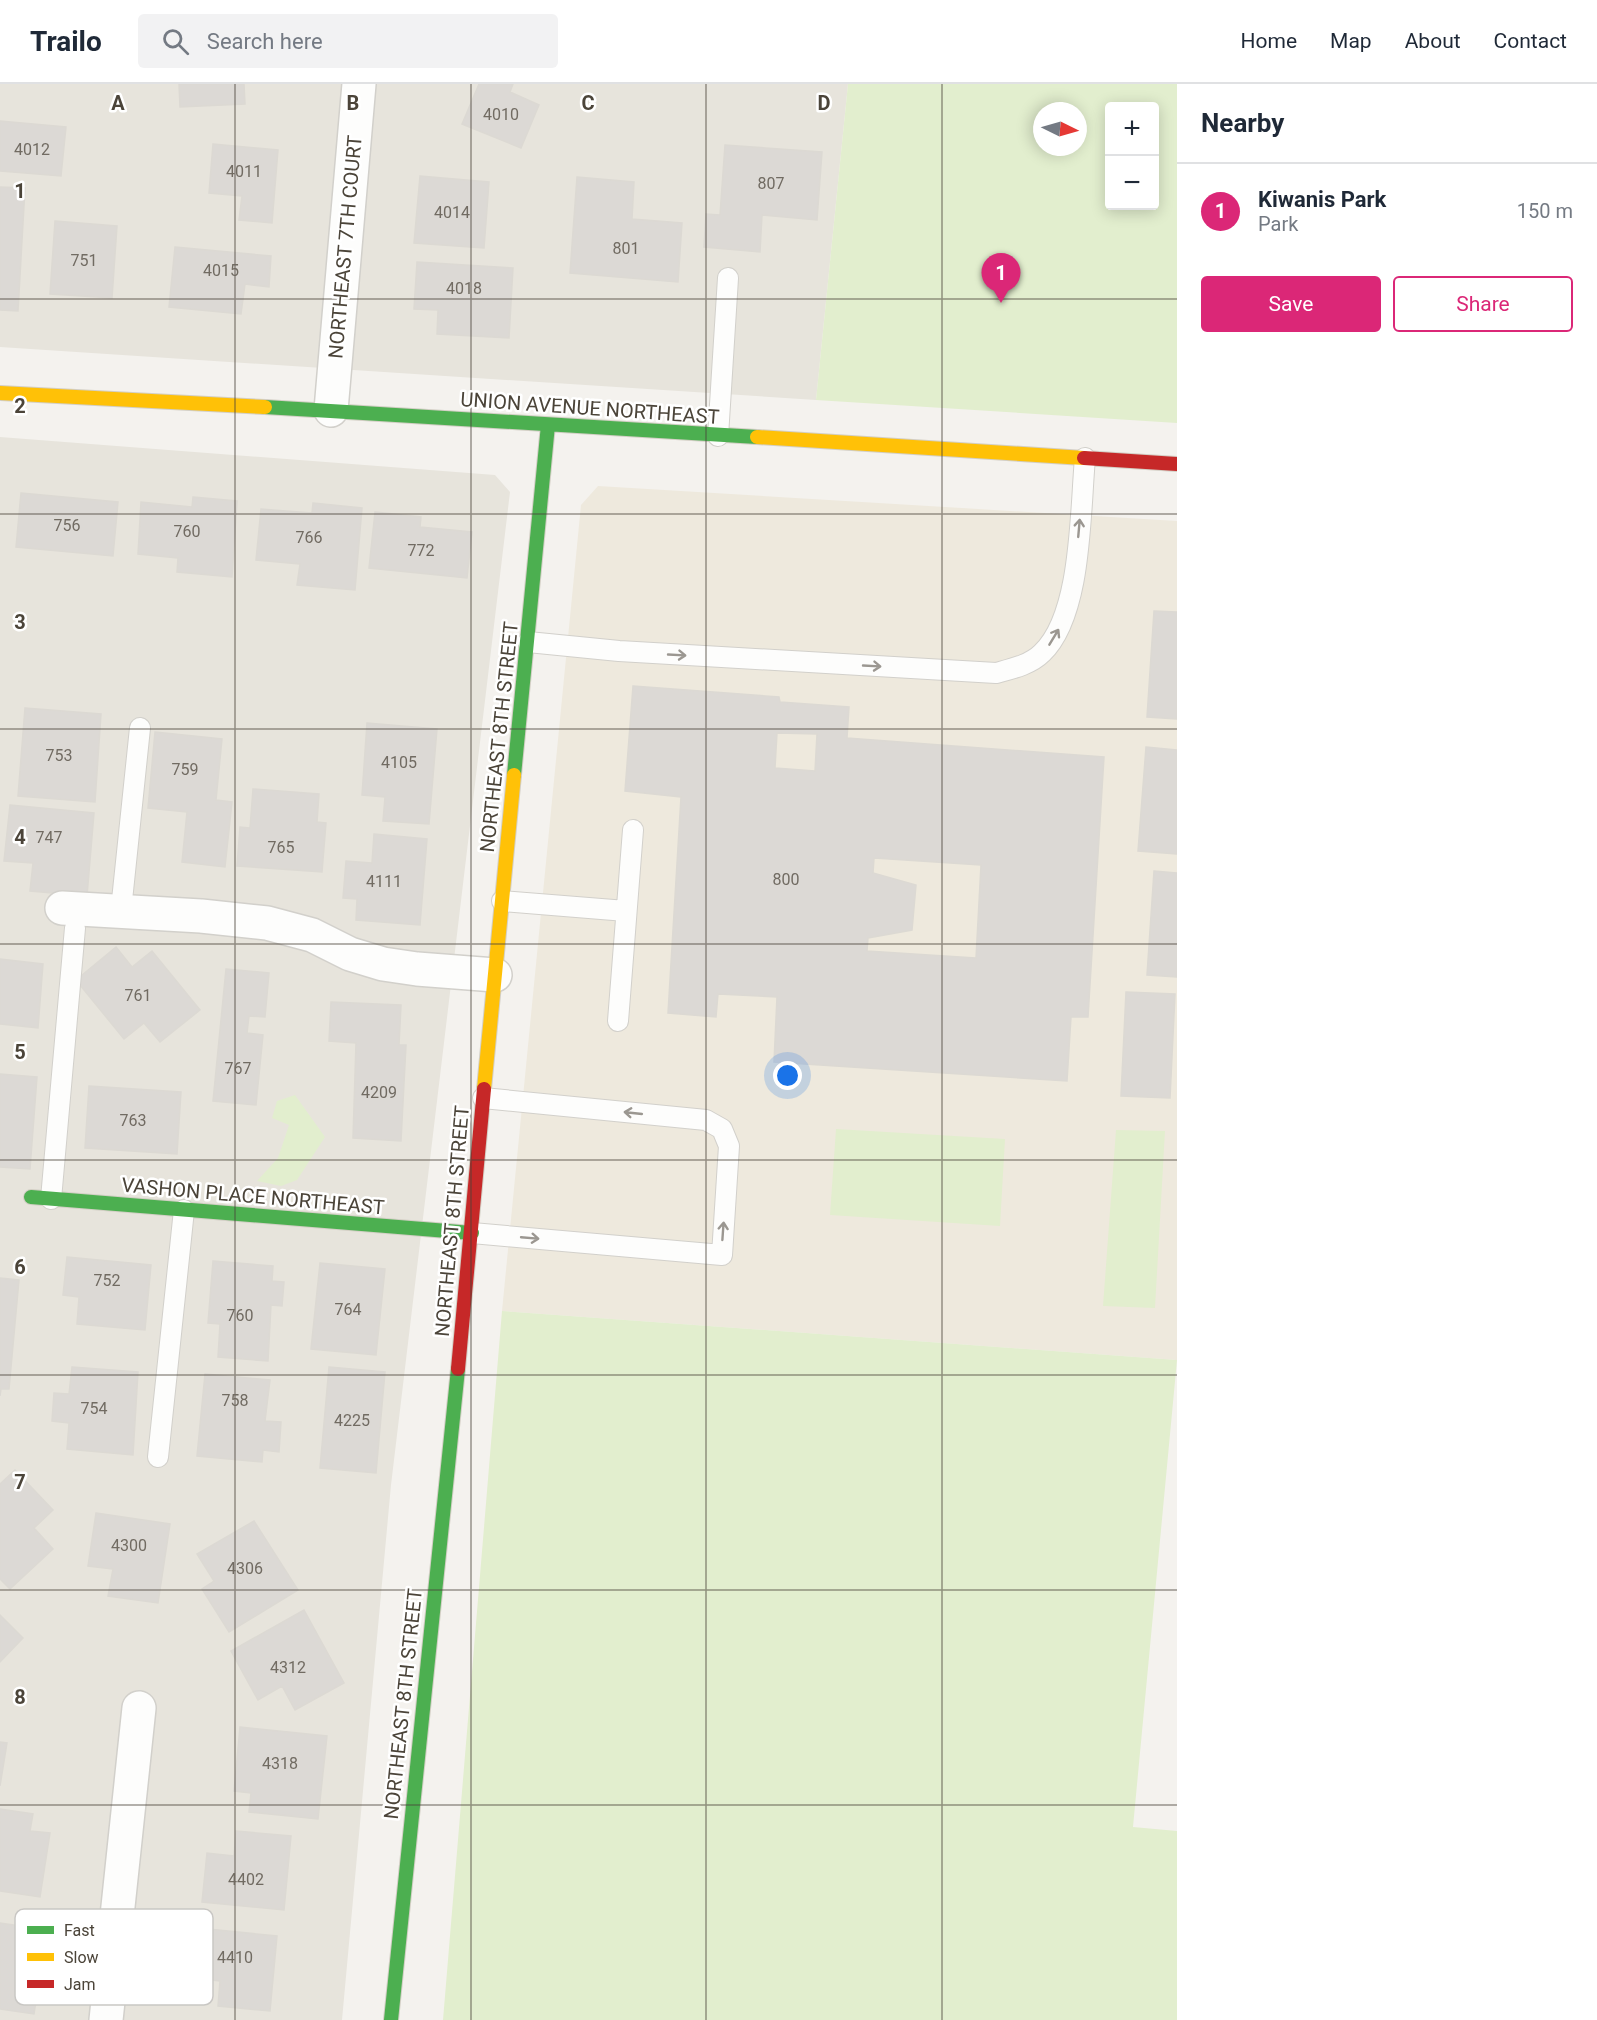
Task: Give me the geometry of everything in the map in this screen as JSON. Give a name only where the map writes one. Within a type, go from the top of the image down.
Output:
[{"type":"street","name":"NORTHEAST 7TH COURT","points":[[331,410],[359,84]]},
{"type":"street","name":"UNION AVENUE NORTHEAST","points":[[0,393],[331,410],[1177,464]]},
{"type":"street","name":"NORTHEAST 8TH STREET","points":[[391,2020],[472,1233],[548,425]]},
{"type":"street","points":[[68,918],[121,910],[267,923],[312,935],[350,954],[383,964],[495,975]]},
{"type":"street","name":"VASHON PLACE NORTHEAST","points":[[31,1197],[472,1233]]},
{"type":"street","points":[[118,1909],[139,1708]]},
{"type":"street","points":[[106,2020],[108,2005]]},
{"type":"lane","points":[[718,436],[728,278]]},
{"type":"lane","points":[[528,642],[619,651],[996,673],[1022,665],[1041,655],[1054,639],[1064,619],[1074,586],[1085,458]]},
{"type":"lane","points":[[121,910],[140,728]]},
{"type":"lane","points":[[618,1022],[633,830]]},
{"type":"lane","points":[[502,901],[626,911]]},
{"type":"lane","points":[[51,1199],[68,918]]},
{"type":"lane","points":[[472,1233],[722,1255],[729,1146],[722,1129],[706,1120],[483,1098]]},
{"type":"lane","points":[[158,1457],[184,1210]]},
{"type":"shaded area","points":[[0,84],[848,84],[816,400],[0,347]]},
{"type":"shaded area","points":[[0,437],[495,475],[510,492],[391,1485],[342,2020],[0,2020]]},
{"type":"shaded area","points":[[598,486],[1177,521],[1177,1360],[502,1311],[581,505]]},
{"type":"green space","points":[[848,84],[1177,84],[1177,423],[816,400]]},
{"type":"green space","points":[[295,1095],[325,1137],[297,1180],[281,1186],[257,1181],[278,1158],[289,1125],[272,1118],[277,1101]]},
{"type":"green space","points":[[836,1129],[1005,1139],[1000,1226],[830,1215]]},
{"type":"green space","points":[[1116,1130],[1165,1131],[1155,1308],[1103,1306]]},
{"type":"green space","points":[[502,1311],[1177,1360],[1133,1827],[1177,1831],[1177,2020],[443,2020]]},
{"type":"building","points":[[179,84],[244,84],[245,104],[180,107]]},
{"type":"building","points":[[479,84],[513,84],[510,92],[539,105],[521,148],[462,124]]},
{"type":"building","points":[[0,121],[66,127],[61,176],[0,171]]},
{"type":"building","points":[[213,144],[278,150],[272,223],[239,220],[242,196],[209,193]]},
{"type":"building","points":[[725,145],[822,152],[817,220],[762,215],[760,252],[704,247],[706,214],[720,215]]},
{"type":"building","points":[[420,176],[489,182],[484,248],[414,243]]},
{"type":"building","points":[[577,177],[634,182],[632,219],[682,223],[678,282],[570,273]]},
{"type":"building","points":[[0,187],[25,188],[18,311],[0,310]]},
{"type":"building","points":[[55,221],[117,226],[112,298],[50,294]]},
{"type":"building","points":[[175,247],[271,256],[269,287],[245,284],[241,314],[169,307]]},
{"type":"building","points":[[417,262],[513,268],[509,338],[437,334],[438,310],[414,309]]},
{"type":"building","points":[[21,493],[118,502],[113,556],[16,547]]},
{"type":"building","points":[[193,497],[237,501],[232,577],[177,572],[178,558],[138,554],[141,502],[192,507]]},
{"type":"building","points":[[313,503],[362,508],[355,590],[297,585],[300,564],[256,560],[261,509],[312,513]]},
{"type":"building","points":[[375,512],[421,517],[420,527],[472,532],[467,578],[369,568]]},
{"type":"building","points":[[1154,611],[1177,612],[1177,719],[1147,717]]},
{"type":"building","points":[[633,686],[779,697],[780,702],[849,707],[847,738],[1104,757],[1088,1017],[1071,1017],[1067,1081],[774,1062],[777,997],[718,994],[716,1017],[668,1013],[681,797],[625,791]],"holes":[[[777,733],[817,734],[815,771],[775,768]],[[874,858],[981,865],[976,958],[867,951],[868,938],[912,930],[916,885],[873,873]]]},
{"type":"building","points":[[25,708],[101,714],[95,802],[18,796]]},
{"type":"building","points":[[367,723],[437,729],[429,824],[383,821],[385,797],[362,795]]},
{"type":"building","points":[[155,732],[222,739],[216,800],[232,802],[225,867],[182,862],[187,812],[148,808]]},
{"type":"building","points":[[1146,747],[1177,750],[1177,854],[1138,851]]},
{"type":"building","points":[[253,789],[319,794],[317,822],[326,823],[322,872],[237,866],[240,827],[250,828]]},
{"type":"building","points":[[10,805],[94,813],[87,896],[30,891],[33,863],[4,861]]},
{"type":"building","points":[[374,834],[427,839],[420,925],[356,920],[357,899],[343,898],[346,861],[372,863]]},
{"type":"building","points":[[1154,871],[1177,873],[1177,977],[1147,975]]},
{"type":"building","points":[[116,947],[132,967],[152,951],[200,1010],[160,1042],[144,1023],[124,1039],[76,980]]},
{"type":"building","points":[[0,959],[43,964],[38,1028],[0,1024]]},
{"type":"building","points":[[226,969],[269,973],[265,1017],[249,1016],[247,1033],[263,1035],[256,1105],[213,1101]]},
{"type":"building","points":[[1126,992],[1175,994],[1170,1098],[1121,1096]]},
{"type":"building","points":[[331,1002],[401,1005],[399,1045],[406,1045],[401,1141],[353,1138],[356,1043],[329,1041]]},
{"type":"building","points":[[0,1074],[37,1077],[30,1169],[0,1167]]},
{"type":"building","points":[[89,1086],[181,1092],[177,1154],[85,1148]]},
{"type":"building","points":[[67,1257],[151,1265],[145,1330],[77,1324],[79,1297],[63,1295]]},
{"type":"building","points":[[213,1261],[273,1266],[272,1281],[284,1282],[282,1306],[271,1305],[268,1361],[218,1357],[220,1324],[208,1323]]},
{"type":"building","points":[[320,1263],[385,1269],[376,1355],[311,1349]]},
{"type":"building","points":[[0,1278],[19,1280],[9,1389],[1,1389],[0,1396]]},
{"type":"building","points":[[72,1367],[138,1372],[133,1455],[67,1449],[69,1423],[52,1421],[54,1393],[69,1394]]},
{"type":"building","points":[[329,1367],[385,1372],[376,1473],[320,1468]]},
{"type":"building","points":[[205,1374],[270,1380],[265,1421],[281,1422],[279,1452],[263,1450],[262,1462],[197,1456]]},
{"type":"building","points":[[15,1470],[53,1510],[34,1528],[53,1549],[10,1589],[0,1579],[0,1484]]},
{"type":"building","points":[[96,1513],[170,1524],[158,1603],[108,1596],[113,1569],[88,1566]]},
{"type":"building","points":[[254,1521],[298,1590],[229,1632],[202,1589],[214,1581],[197,1554]]},
{"type":"building","points":[[304,1610],[344,1683],[295,1710],[282,1686],[258,1700],[231,1651]]},
{"type":"building","points":[[0,1615],[23,1638],[0,1662]]},
{"type":"building","points":[[240,1727],[327,1736],[318,1819],[249,1812],[251,1793],[234,1791]]},
{"type":"building","points":[[0,1742],[7,1743],[0,1786]]},
{"type":"building","points":[[0,1809],[33,1814],[30,1831],[50,1833],[40,1897],[0,1891]]},
{"type":"building","points":[[236,1831],[291,1836],[284,1910],[202,1902],[207,1853],[234,1856]]},
{"type":"building","points":[[0,1923],[15,1925],[15,2005],[35,2005],[34,2014],[0,2009]]},
{"type":"building","points":[[213,1930],[277,1936],[270,2011],[218,2006],[220,1981],[213,1980]]},
{"type":"traffic: fast","points":[[265,407],[757,437]]},
{"type":"traffic: fast","points":[[514,775],[548,425]]},
{"type":"traffic: fast","points":[[31,1197],[472,1233]]},
{"type":"traffic: fast","points":[[391,2020],[458,1369]]},
{"type":"traffic: slow","points":[[0,393],[265,407]]},
{"type":"traffic: slow","points":[[757,437],[1084,458]]},
{"type":"traffic: slow","points":[[484,1089],[514,775]]},
{"type":"traffic: jam","points":[[1084,458],[1177,464]]},
{"type":"traffic: jam","points":[[458,1369],[484,1089]]},
{"type":"place","name":"Kiwanis Park","points":[[1001,303]]}]
